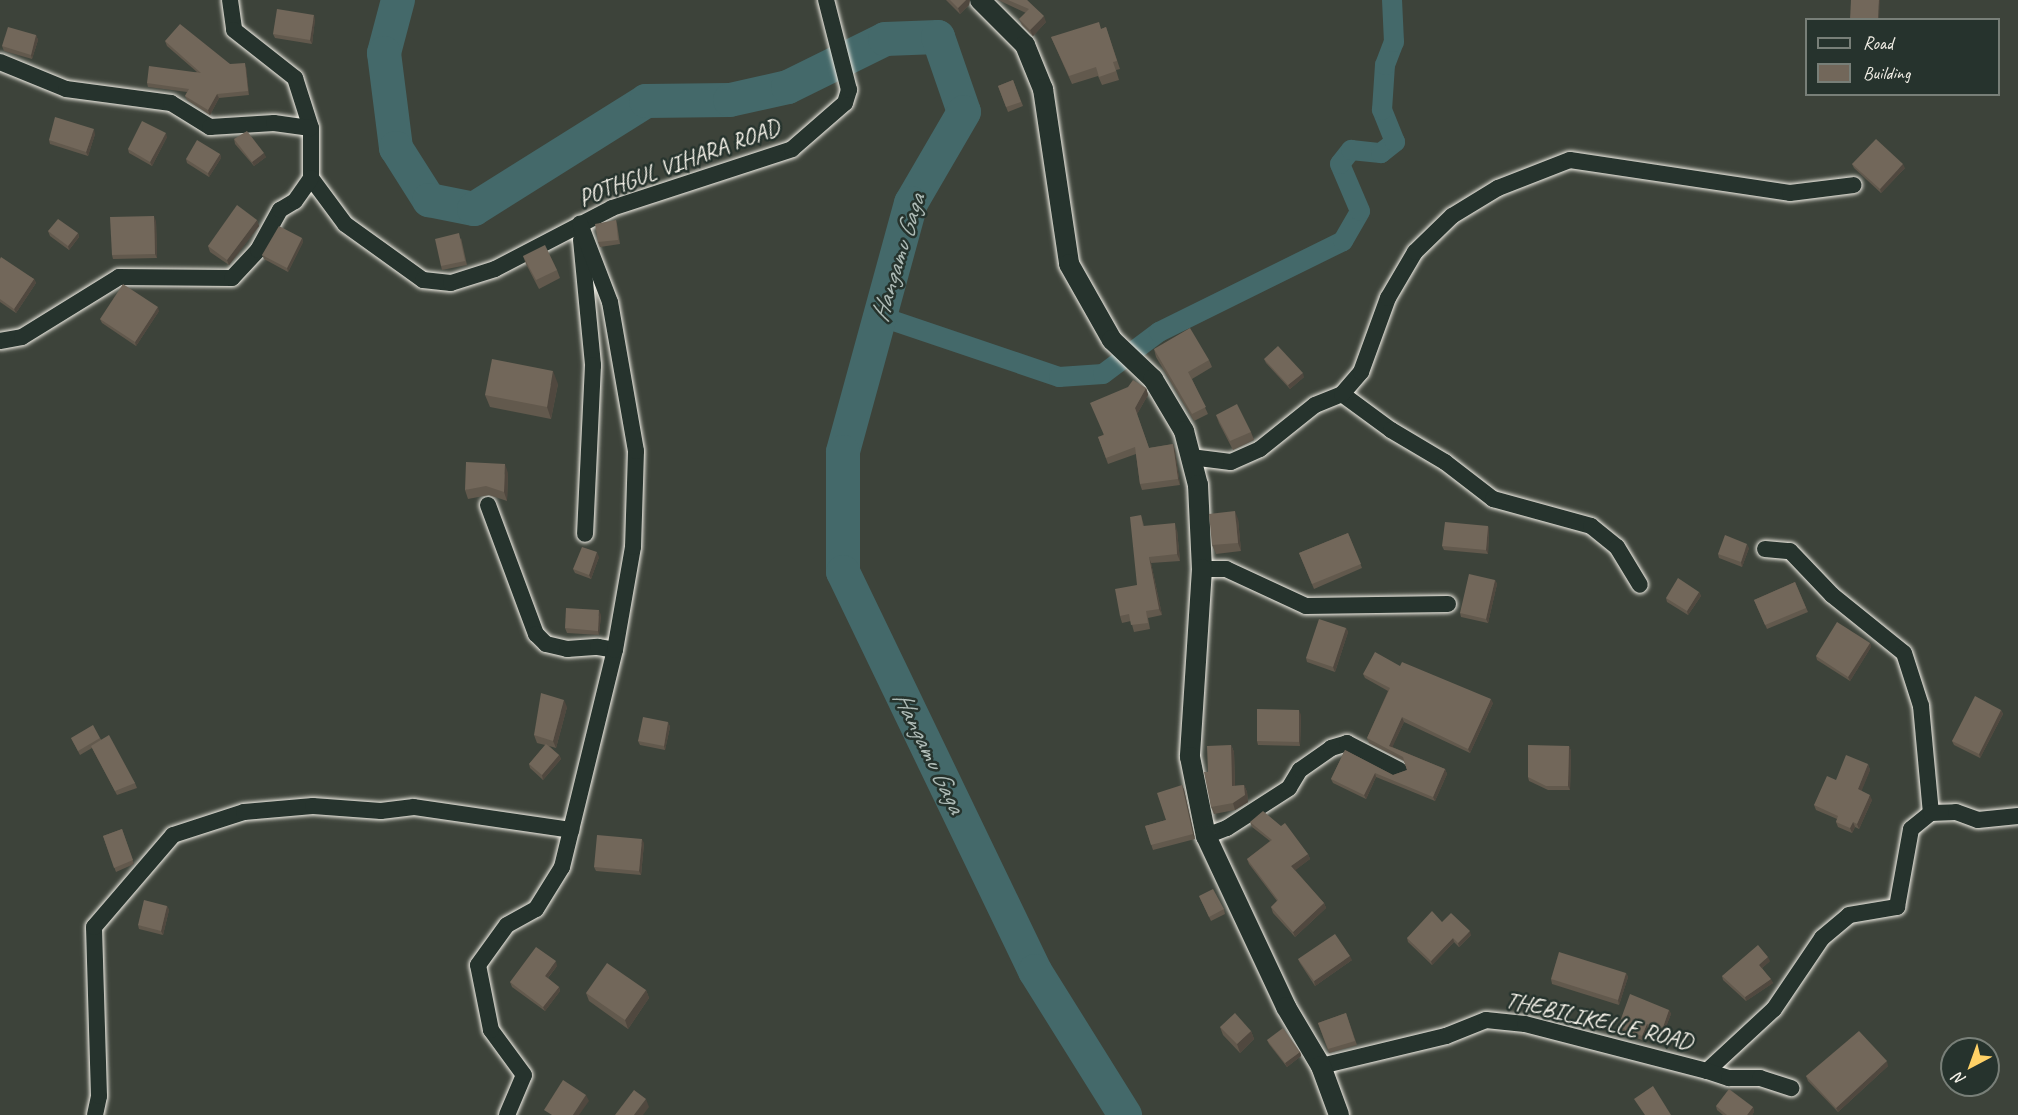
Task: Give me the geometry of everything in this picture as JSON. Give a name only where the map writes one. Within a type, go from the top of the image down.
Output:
[{"type":"street","points":[[0,341],[22,337],[119,277],[232,278],[258,250],[280,210],[295,201],[311,178],[311,128],[295,78],[234,30],[230,0]]},
{"type":"street","name":"POTHGUL VIHARA ROAD","points":[[311,178],[345,224],[423,280],[452,283],[495,270],[612,208],[792,149],[820,127],[845,103],[849,90],[826,0]]},
{"type":"street","points":[[980,0],[1025,45],[1042,89],[1069,264],[1112,340],[1153,379],[1184,431],[1198,484],[1202,569],[1190,757],[1206,836],[1286,1006],[1321,1066],[1339,1115]]},
{"type":"street","points":[[0,62],[66,89],[171,104],[210,127],[274,123],[311,128]]},
{"type":"street","points":[[1191,457],[1231,462],[1260,448],[1315,405],[1342,393],[1360,372],[1388,298],[1415,252],[1452,216],[1498,188],[1570,160],[1790,194],[1854,185]]},
{"type":"street","points":[[580,224],[593,365],[585,534]]},
{"type":"street","points":[[507,1115],[524,1075],[491,1030],[478,965],[507,925],[536,909],[562,867],[615,650],[633,548],[636,451],[610,302],[580,224]]},
{"type":"street","points":[[1342,393],[1391,430],[1445,462],[1493,500],[1592,526],[1617,547],[1640,585]]},
{"type":"street","points":[[488,505],[536,634],[546,644],[567,649],[598,647],[615,650]]},
{"type":"street","points":[[1765,549],[1791,551],[1832,595],[1904,653],[1921,706],[1931,813],[1956,812],[1978,820],[2018,816]]},
{"type":"street","points":[[1202,569],[1226,568],[1306,606],[1448,604]]},
{"type":"street","points":[[1206,836],[1227,828],[1289,788],[1300,771],[1331,748],[1347,743],[1399,770]]},
{"type":"street","points":[[94,1115],[99,1096],[94,927],[174,834],[244,813],[313,806],[381,811],[414,807],[571,830]]},
{"type":"street","name":"THEBILIKELLE ROAD","points":[[1321,1066],[1446,1036],[1486,1020],[1525,1024],[1707,1071],[1774,1009],[1822,938],[1848,915],[1897,907],[1911,829],[1931,813]]},
{"type":"street","points":[[1707,1071],[1729,1078],[1760,1078],[1791,1088]]},
{"type":"building","points":[[950,0],[966,0],[958,8]]},
{"type":"building","points":[[1008,0],[1027,0],[1044,16],[1030,30],[1019,19],[1029,9]]},
{"type":"building","points":[[1851,0],[1879,0],[1878,18],[1850,18]]},
{"type":"building","points":[[277,9],[314,15],[310,40],[273,34]]},
{"type":"building","points":[[1099,22],[1101,29],[1106,27],[1117,61],[1113,62],[1116,71],[1099,77],[1096,67],[1069,76],[1051,37]]},
{"type":"building","points":[[180,24],[230,64],[245,63],[248,91],[217,94],[208,110],[185,96],[189,89],[147,83],[149,66],[201,73],[165,41]]},
{"type":"building","points":[[8,27],[36,35],[31,55],[2,46]]},
{"type":"building","points":[[1013,80],[1021,102],[1006,107],[998,86]]},
{"type":"building","points":[[55,117],[94,129],[86,152],[49,140]]},
{"type":"building","points":[[142,121],[166,133],[150,162],[128,149]]},
{"type":"building","points":[[247,131],[264,153],[252,162],[234,139]]},
{"type":"building","points":[[1876,139],[1903,164],[1880,189],[1852,164]]},
{"type":"building","points":[[197,140],[220,154],[208,173],[186,159]]},
{"type":"building","points":[[237,205],[257,220],[227,260],[208,246]]},
{"type":"building","points":[[154,216],[155,254],[112,255],[110,217]]},
{"type":"building","points":[[58,219],[78,233],[68,246],[48,231]]},
{"type":"building","points":[[616,220],[618,240],[598,242],[595,224]]},
{"type":"building","points":[[279,226],[302,238],[287,268],[262,255]]},
{"type":"building","points":[[459,233],[465,261],[441,266],[435,239]]},
{"type":"building","points":[[545,245],[557,270],[536,280],[523,256]]},
{"type":"building","points":[[1,257],[34,279],[14,309],[0,299]]},
{"type":"building","points":[[123,284],[158,307],[135,342],[100,319]]},
{"type":"building","points":[[1190,328],[1209,360],[1188,372],[1206,407],[1192,414],[1154,349]]},
{"type":"building","points":[[1278,346],[1303,373],[1288,385],[1264,359]]},
{"type":"building","points":[[492,359],[553,371],[547,407],[485,395]]},
{"type":"building","points":[[1133,380],[1146,388],[1135,408],[1149,448],[1173,444],[1178,479],[1140,484],[1135,447],[1106,458],[1098,437],[1104,435],[1090,403],[1128,387]]},
{"type":"building","points":[[1237,404],[1251,432],[1230,441],[1216,415]]},
{"type":"building","points":[[466,462],[505,464],[504,492],[486,486],[465,490]]},
{"type":"building","points":[[1235,511],[1238,543],[1212,545],[1209,514]]},
{"type":"building","points":[[1141,515],[1143,526],[1175,523],[1177,554],[1149,557],[1159,609],[1146,611],[1148,623],[1131,625],[1129,614],[1120,616],[1115,589],[1137,585],[1130,517]]},
{"type":"building","points":[[1445,522],[1488,526],[1486,550],[1442,546]]},
{"type":"building","points":[[1348,533],[1361,564],[1312,584],[1299,553]]},
{"type":"building","points":[[1725,535],[1747,544],[1741,562],[1718,554]]},
{"type":"building","points":[[582,547],[597,552],[589,575],[573,569]]},
{"type":"building","points":[[1469,574],[1495,580],[1486,619],[1460,613]]},
{"type":"building","points":[[1678,578],[1699,592],[1687,611],[1666,598]]},
{"type":"building","points":[[1795,582],[1806,608],[1765,625],[1754,600]]},
{"type":"building","points":[[566,608],[599,610],[598,631],[565,628]]},
{"type":"building","points":[[1319,619],[1346,628],[1333,667],[1306,658]]},
{"type":"building","points":[[1837,622],[1870,643],[1848,677],[1816,656]]},
{"type":"building","points":[[1375,652],[1400,666],[1402,662],[1491,699],[1468,749],[1402,717],[1389,746],[1445,769],[1433,797],[1375,773],[1364,795],[1331,779],[1345,750],[1393,775],[1407,770],[1403,757],[1367,738],[1390,688],[1363,674]]},
{"type":"building","points":[[541,693],[564,700],[553,741],[534,735]]},
{"type":"building","points":[[1975,696],[2001,710],[1979,754],[1952,741]]},
{"type":"building","points":[[1257,709],[1299,710],[1299,742],[1257,741]]},
{"type":"building","points":[[643,717],[668,722],[664,746],[638,741]]},
{"type":"building","points":[[93,725],[100,738],[78,751],[71,738]]},
{"type":"building","points":[[109,735],[135,783],[115,791],[91,746]]},
{"type":"building","points":[[546,744],[559,755],[542,775],[529,764]]},
{"type":"building","points":[[1231,745],[1232,786],[1244,785],[1245,795],[1233,803],[1211,807],[1204,772],[1208,772],[1207,746]]},
{"type":"building","points":[[1528,745],[1569,746],[1568,786],[1546,786],[1528,777]]},
{"type":"building","points":[[1846,755],[1868,764],[1858,789],[1870,795],[1857,824],[1853,822],[1850,828],[1836,822],[1838,816],[1814,805],[1827,776],[1836,780]]},
{"type":"building","points":[[1182,785],[1193,834],[1151,845],[1145,826],[1166,820],[1157,793]]},
{"type":"building","points":[[1263,811],[1281,826],[1285,823],[1308,854],[1291,866],[1324,903],[1293,932],[1271,907],[1278,900],[1247,859],[1272,840],[1250,822]]},
{"type":"building","points":[[122,829],[133,860],[114,868],[103,836]]},
{"type":"building","points":[[597,835],[642,839],[639,871],[594,867]]},
{"type":"building","points":[[1213,889],[1224,909],[1209,917],[1199,896]]},
{"type":"building","points":[[144,900],[167,906],[161,931],[138,925]]},
{"type":"building","points":[[1432,911],[1442,922],[1451,913],[1470,931],[1458,943],[1453,938],[1431,961],[1407,938]]},
{"type":"building","points":[[1335,934],[1350,956],[1314,981],[1298,959]]},
{"type":"building","points":[[1758,945],[1768,957],[1759,965],[1771,979],[1745,997],[1722,976]]},
{"type":"building","points":[[536,947],[556,961],[545,976],[559,987],[543,1007],[510,982]]},
{"type":"building","points":[[1559,952],[1626,973],[1618,1000],[1551,979]]},
{"type":"building","points":[[607,963],[646,990],[625,1020],[586,993]]},
{"type":"building","points":[[1630,994],[1669,1010],[1662,1030],[1647,1024],[1642,1036],[1618,1027]]},
{"type":"building","points":[[1235,1013],[1251,1031],[1237,1044],[1220,1027]]},
{"type":"building","points":[[1346,1013],[1355,1041],[1328,1049],[1318,1023]]},
{"type":"building","points":[[1283,1028],[1300,1052],[1285,1063],[1267,1040]]},
{"type":"building","points":[[1859,1031],[1887,1061],[1836,1108],[1806,1076]]},
{"type":"building","points":[[563,1080],[586,1095],[573,1115],[552,1115],[544,1110]]},
{"type":"building","points":[[1653,1086],[1671,1115],[1645,1115],[1634,1099]]},
{"type":"building","points":[[1729,1089],[1753,1107],[1747,1115],[1727,1115],[1716,1106]]},
{"type":"building","points":[[634,1090],[646,1099],[634,1115],[615,1115]]},
{"type":"waterway","name":"Hangamu Gaga","points":[[398,0],[384,53],[396,148],[429,200],[474,209],[646,101],[730,100],[788,87],[885,39],[938,37],[964,112],[911,203],[843,452],[843,572],[1035,971],[1125,1115]]},
{"type":"waterway","points":[[882,317],[1059,377],[1103,374],[1159,332],[1343,241],[1360,211],[1340,164],[1351,150],[1381,153],[1395,142],[1382,110],[1385,65],[1394,42],[1392,0]]}]
